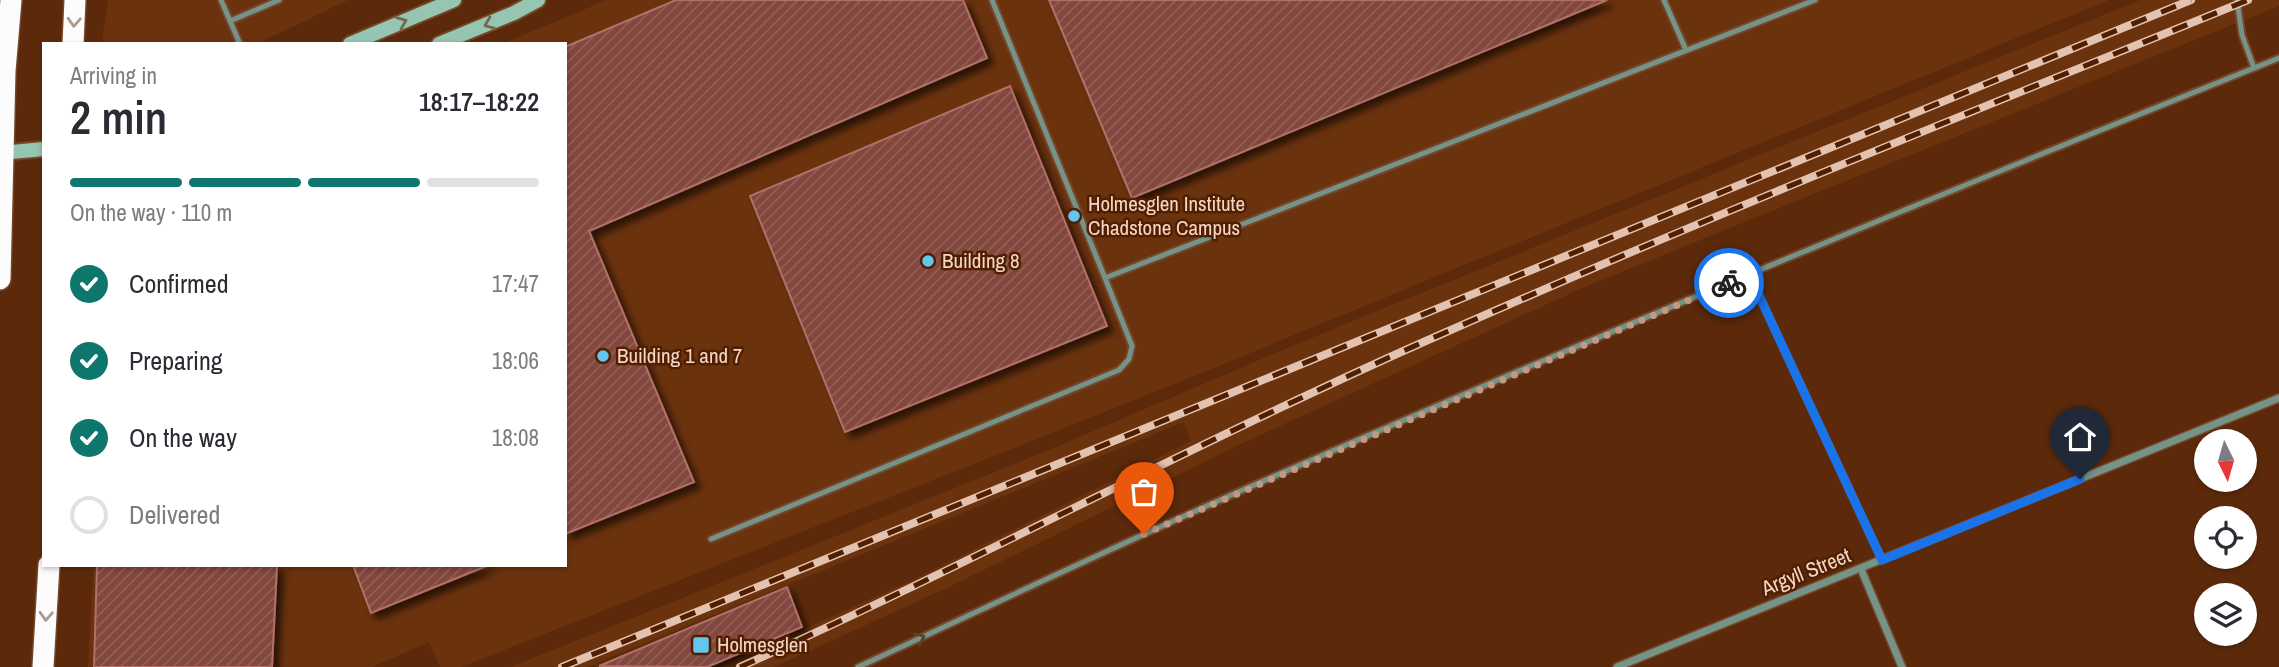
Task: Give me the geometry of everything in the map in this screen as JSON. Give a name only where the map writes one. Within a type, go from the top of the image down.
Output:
[{"type":"highway","points":[[0,279],[1,153],[11,0]]},
{"type":"highway","points":[[73,42],[75,0]]},
{"type":"highway","points":[[43,667],[49,567]]},
{"type":"main road","points":[[355,42],[454,0]]},
{"type":"main road","points":[[444,42],[538,0]]},
{"type":"main road","points":[[1,153],[42,149]]},
{"type":"street","name":"Argyll Street","points":[[1617,667],[2279,398]]},
{"type":"street","points":[[1861,569],[1902,667]]},
{"type":"lane","points":[[221,0],[239,42]]},
{"type":"lane","points":[[230,21],[279,0]]},
{"type":"lane","points":[[711,539],[1119,370],[1129,359],[1132,346],[992,0]]},
{"type":"lane","points":[[1664,0],[1686,50]]},
{"type":"lane","points":[[1105,278],[1815,0]]},
{"type":"lane","points":[[2237,0],[2242,35],[2254,68]]},
{"type":"lane","points":[[858,667],[1259,482],[1749,274],[2279,58]]},
{"type":"lane","points":[[1749,274],[1882,560]]},
{"type":"shaded area","points":[[108,0],[348,0],[261,42],[102,42]]},
{"type":"shaded area","name":"Holmesglen Institute Chadstone Campus","points":[[607,0],[2109,0],[1165,388],[461,667],[440,667],[429,642],[372,667],[88,667],[94,567],[567,567],[567,42],[507,42]]},
{"type":"shaded area","points":[[2140,0],[2279,0],[2279,6],[1589,285],[1245,442],[949,587],[774,667],[720,667],[919,577],[1191,441],[1184,422],[587,667],[511,667],[1042,453],[1299,343]]},
{"type":"building","name":"Building 1 and 7","points":[[676,0],[963,0],[987,58],[589,231],[694,482],[567,533],[567,46]]},
{"type":"building","points":[[1049,0],[1607,0],[1132,198]]},
{"type":"building","name":"Building 8","points":[[1010,86],[1107,326],[845,432],[750,196]]},
{"type":"building","points":[[97,567],[277,567],[272,667],[94,667]]},
{"type":"building","points":[[354,567],[484,567],[371,613]]},
{"type":"building","points":[[787,587],[802,627],[707,667],[599,666]]},
{"type":"railway","points":[[562,667],[2191,0]]},
{"type":"railway","points":[[740,667],[917,585],[1267,414],[1444,333],[1744,205],[2248,0]]},
{"type":"way so far","points":[[1144,534],[1259,482],[1729,283]]},
{"type":"place","name":"Holmesglen Institute Chadstone Campus","points":[[1074,216]]},
{"type":"place","name":"Building 8","points":[[928,261]]},
{"type":"place","name":"Building 1 and 7","points":[[603,356]]},
{"type":"place","name":"Holmesglen","points":[[701,645]]},
{"type":"route","points":[[1729,283],[1749,274],[1882,560],[2080,479]]}]
